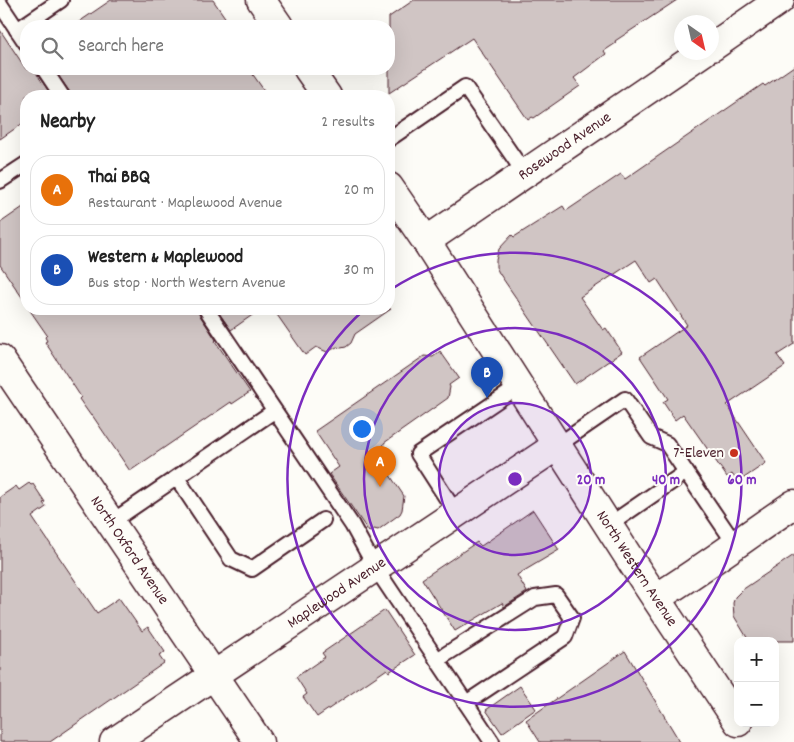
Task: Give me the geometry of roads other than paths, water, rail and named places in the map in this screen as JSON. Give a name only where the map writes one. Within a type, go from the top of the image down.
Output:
[{"type":"street","points":[[261,0],[275,20]]},
{"type":"street","points":[[719,42],[780,0]]},
{"type":"street","name":"Rosewood Avenue","points":[[426,241],[691,60]]},
{"type":"street","points":[[312,75],[323,90]]},
{"type":"street","name":"North Western Avenue","points":[[395,196],[734,717]]},
{"type":"street","name":"North Oxford Avenue","points":[[0,360],[259,742]]},
{"type":"street","name":"Maplewood Avenue","points":[[114,742],[558,445]]},
{"type":"street","points":[[656,598],[700,570],[794,504]]},
{"type":"street","name":"North Western Avenue","points":[[741,727],[751,742]]},
{"type":"lane","points":[[32,20],[61,0]]},
{"type":"lane","points":[[0,4],[20,34]]},
{"type":"lane","points":[[48,75],[58,90]]},
{"type":"lane","points":[[395,135],[465,88],[525,174]]},
{"type":"lane","points":[[0,181],[20,168]]},
{"type":"lane","points":[[210,315],[352,525],[375,567],[492,742]]},
{"type":"lane","points":[[456,513],[418,454],[519,386]]},
{"type":"lane","points":[[558,445],[625,399],[651,437],[667,444],[735,544]]},
{"type":"lane","points":[[110,523],[274,411]]},
{"type":"lane","points":[[609,525],[686,472]]},
{"type":"lane","points":[[177,478],[231,559],[252,569],[323,520]]},
{"type":"lane","points":[[437,660],[536,598],[556,595],[572,618],[565,637],[466,703]]},
{"type":"place","name":"Western & Maplewood","points":[[487,398]]},
{"type":"place","name":"7-Eleven","points":[[734,453]]},
{"type":"place","name":"Thai BBQ","points":[[380,487]]}]
